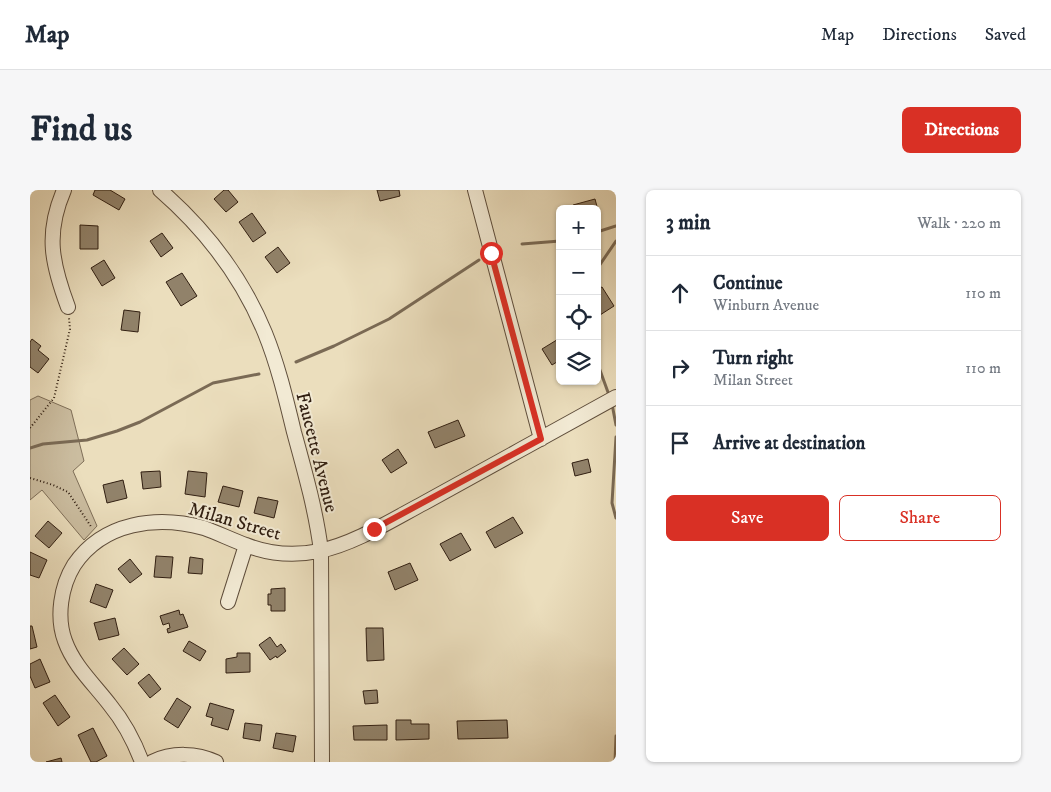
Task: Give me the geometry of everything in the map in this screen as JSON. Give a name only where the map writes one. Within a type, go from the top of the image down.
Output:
[{"type":"street","points":[[64,190],[56,213],[53,249],[57,276],[68,307]]},
{"type":"street","name":"Faucette Avenue","points":[[160,190],[192,219],[218,251],[244,290],[266,334],[276,362],[316,517],[322,551],[322,762]]},
{"type":"street","points":[[475,190],[541,439]]},
{"type":"street","name":"Milan Street","points":[[142,762],[134,742],[121,720],[81,670],[69,652],[64,639],[61,623],[63,594],[67,580],[78,560],[99,538],[140,523],[171,522],[212,531],[261,550],[288,554],[322,551],[380,526],[616,397]]},
{"type":"street","points":[[228,602],[246,545]]},
{"type":"street","points":[[152,762],[170,756],[182,755],[206,758],[216,762]]},
{"type":"path","points":[[30,428],[54,398],[70,329],[68,307]]},
{"type":"path","points":[[30,478],[68,492],[99,538]]},
{"type":"shaded area","points":[[38,396],[71,410],[84,461],[73,471],[97,526],[84,540],[42,490],[30,500],[30,400]]},
{"type":"building","points":[[95,190],[110,190],[125,199],[119,210],[93,195]]},
{"type":"building","points":[[224,190],[228,190],[238,202],[226,212],[214,199]]},
{"type":"building","points":[[377,190],[399,190],[400,196],[380,201]]},
{"type":"building","points":[[595,199],[597,205],[573,205]]},
{"type":"building","points":[[252,213],[266,233],[253,242],[239,222]]},
{"type":"building","points":[[80,225],[98,226],[98,249],[80,249]]},
{"type":"building","points":[[162,233],[173,248],[161,257],[150,241]]},
{"type":"building","points":[[278,247],[290,263],[277,273],[265,257]]},
{"type":"building","points":[[104,260],[115,278],[102,286],[91,268]]},
{"type":"building","points":[[182,273],[197,296],[181,306],[166,282]]},
{"type":"building","points":[[601,287],[614,306],[601,314],[601,295]]},
{"type":"building","points":[[124,310],[140,312],[138,332],[121,330]]},
{"type":"building","points":[[32,339],[41,346],[38,350],[49,359],[38,373],[30,367],[30,342]]},
{"type":"building","points":[[556,340],[556,362],[552,365],[542,349]]},
{"type":"building","points":[[458,420],[465,436],[435,448],[428,432]]},
{"type":"building","points":[[398,449],[407,463],[391,473],[382,460]]},
{"type":"building","points":[[588,459],[591,472],[575,476],[572,463]]},
{"type":"building","points":[[160,471],[161,487],[143,489],[141,472]]},
{"type":"building","points":[[188,471],[207,473],[205,497],[185,494]]},
{"type":"building","points":[[123,480],[127,498],[107,503],[103,485]]},
{"type":"building","points":[[223,486],[243,491],[239,507],[218,502]]},
{"type":"building","points":[[258,497],[278,501],[274,518],[254,513]]},
{"type":"building","points":[[513,517],[523,533],[495,548],[486,532]]},
{"type":"building","points":[[48,521],[62,533],[49,548],[35,536]]},
{"type":"building","points":[[461,533],[471,550],[450,561],[440,544]]},
{"type":"building","points":[[30,552],[47,560],[39,578],[30,575]]},
{"type":"building","points":[[156,556],[173,557],[171,578],[154,577]]},
{"type":"building","points":[[190,557],[203,559],[202,574],[188,573]]},
{"type":"building","points":[[130,559],[142,574],[130,583],[118,569]]},
{"type":"building","points":[[410,563],[418,580],[395,590],[388,572]]},
{"type":"building","points":[[96,584],[113,590],[106,608],[90,602]]},
{"type":"building","points":[[285,588],[285,611],[271,611],[271,605],[268,605],[268,594],[271,594],[271,589]]},
{"type":"building","points":[[179,610],[180,615],[183,614],[188,627],[168,633],[169,623],[163,625],[160,616]]},
{"type":"building","points":[[115,618],[119,635],[99,640],[94,623]]},
{"type":"building","points":[[30,626],[32,626],[37,647],[30,649]]},
{"type":"building","points":[[366,628],[383,628],[384,660],[367,661]]},
{"type":"building","points":[[270,637],[277,647],[281,644],[286,651],[277,658],[276,656],[270,660],[259,645]]},
{"type":"building","points":[[189,641],[206,651],[200,661],[183,651]]},
{"type":"building","points":[[124,648],[139,664],[127,675],[112,659]]},
{"type":"building","points":[[237,653],[250,653],[250,672],[226,673],[226,659],[237,657]]},
{"type":"building","points":[[40,659],[50,682],[35,688],[30,676],[30,664]]},
{"type":"building","points":[[149,674],[161,689],[150,698],[138,683]]},
{"type":"building","points":[[377,690],[378,703],[365,704],[363,691]]},
{"type":"building","points":[[55,695],[70,717],[58,726],[43,703]]},
{"type":"building","points":[[177,698],[191,707],[178,728],[164,719]]},
{"type":"building","points":[[210,703],[234,710],[228,730],[211,725],[213,718],[206,716]]},
{"type":"building","points":[[396,720],[411,720],[411,724],[429,724],[429,739],[396,740]]},
{"type":"building","points":[[507,720],[508,738],[458,739],[457,721]]},
{"type":"building","points":[[245,723],[262,725],[260,741],[243,738]]},
{"type":"building","points":[[387,725],[387,740],[354,740],[353,726]]},
{"type":"building","points":[[93,728],[107,756],[96,762],[91,762],[78,735]]},
{"type":"building","points":[[276,733],[296,736],[293,752],[273,748]]},
{"type":"building","points":[[61,758],[62,762],[46,762]]},
{"type":"waterway","points":[[601,231],[616,226]]},
{"type":"waterway","points":[[522,244],[556,241]]},
{"type":"waterway","points":[[601,263],[616,241]]},
{"type":"waterway","points":[[296,362],[389,319],[479,260]]},
{"type":"waterway","points":[[601,373],[609,395]]},
{"type":"waterway","points":[[30,448],[43,444],[87,440],[117,431],[140,422],[213,383],[259,374]]},
{"type":"waterway","points":[[612,404],[616,425]]},
{"type":"waterway","points":[[616,437],[612,503],[616,518]]},
{"type":"waterway","points":[[615,762],[616,736]]},
{"type":"route","points":[[374,529],[541,439],[491,253]]}]
